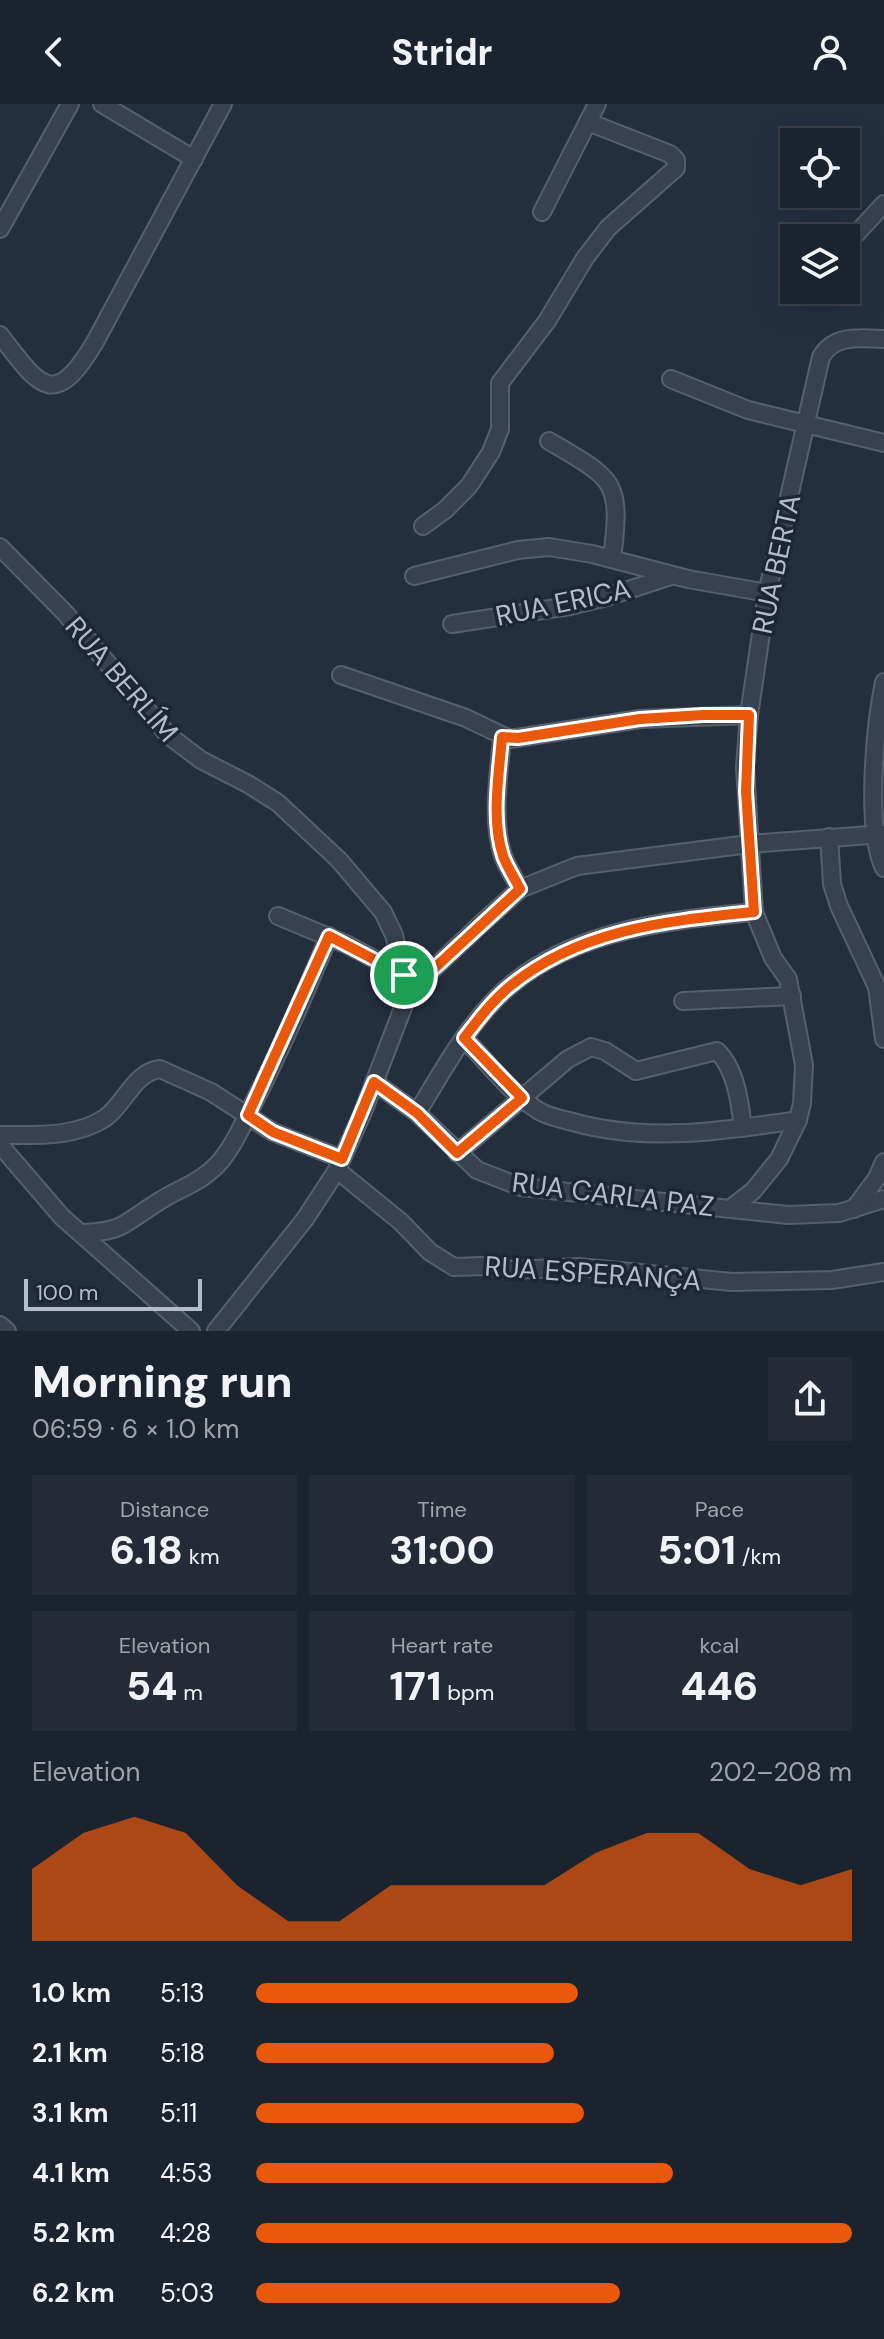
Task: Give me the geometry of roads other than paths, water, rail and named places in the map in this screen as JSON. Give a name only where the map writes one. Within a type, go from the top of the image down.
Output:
[{"type":"street","points":[[0,229],[70,104]]},
{"type":"street","points":[[102,104],[194,159]]},
{"type":"street","points":[[0,335],[40,381],[56,385],[69,379],[95,342],[223,104]]},
{"type":"street","points":[[542,212],[597,104]]},
{"type":"street","points":[[423,526],[469,486],[491,452],[500,429],[500,383],[547,321],[585,258],[608,228],[676,168],[676,160],[670,154],[588,122]]},
{"type":"street","points":[[860,230],[884,204]]},
{"type":"street","name":"RUA BERTA","points":[[731,1208],[767,1177],[789,1144],[798,1120],[804,1065],[788,979],[773,958],[754,912],[745,767],[749,715],[767,593],[821,357],[834,342],[884,339]]},
{"type":"street","points":[[671,379],[748,410],[884,443]]},
{"type":"street","points":[[549,441],[594,467],[612,489],[617,514],[612,559]]},
{"type":"street","name":"RUA BERLÍM","points":[[0,547],[66,614],[168,735],[201,760],[278,803],[339,860],[383,912],[409,982]]},
{"type":"street","points":[[414,576],[540,547],[573,550],[673,575],[767,593]]},
{"type":"street","name":"RUA ERICA","points":[[452,624],[570,606],[673,575]]},
{"type":"street","points":[[341,675],[466,718],[502,737],[518,738],[640,719],[749,715]]},
{"type":"street","points":[[884,682],[875,753],[880,834],[876,851],[884,868]]},
{"type":"street","points":[[502,737],[498,783],[499,834],[503,856],[520,889]]},
{"type":"street","points":[[216,1331],[305,1219],[340,1165],[404,1005],[409,982],[520,889],[577,866],[749,844],[880,834]]},
{"type":"street","points":[[829,837],[832,884],[877,987],[884,1039]]},
{"type":"street","points":[[417,1113],[464,1038],[489,1006],[533,969],[589,941],[665,921],[754,912]]},
{"type":"street","points":[[278,916],[329,936],[409,982]]},
{"type":"street","points":[[84,1233],[108,1232],[126,1225],[156,1203],[199,1181],[216,1166],[230,1149],[248,1115],[329,936]]},
{"type":"street","points":[[683,1001],[792,996]]},
{"type":"street","points":[[464,1038],[522,1098],[540,1112],[599,1129],[624,1133],[699,1132],[798,1120]]},
{"type":"street","points":[[457,1153],[568,1059],[591,1047],[605,1051],[636,1071],[717,1051],[729,1067],[743,1128]]},
{"type":"street","name":"RUA ESPERANÇA","points":[[0,1135],[56,1133],[87,1128],[108,1116],[136,1082],[153,1070],[173,1073],[211,1092],[273,1132],[340,1165],[442,1261],[454,1267],[514,1270],[579,1267],[732,1282],[832,1280],[884,1272]]},
{"type":"street","name":"RUA CARLA PAZ","points":[[374,1082],[417,1113],[477,1170],[521,1187],[788,1215],[839,1213],[884,1199]]},
{"type":"street","points":[[0,1145],[55,1209],[191,1331]]},
{"type":"street","points":[[854,1209],[877,1178],[884,1162]]},
{"type":"street","points":[[0,1325],[7,1331]]}]
